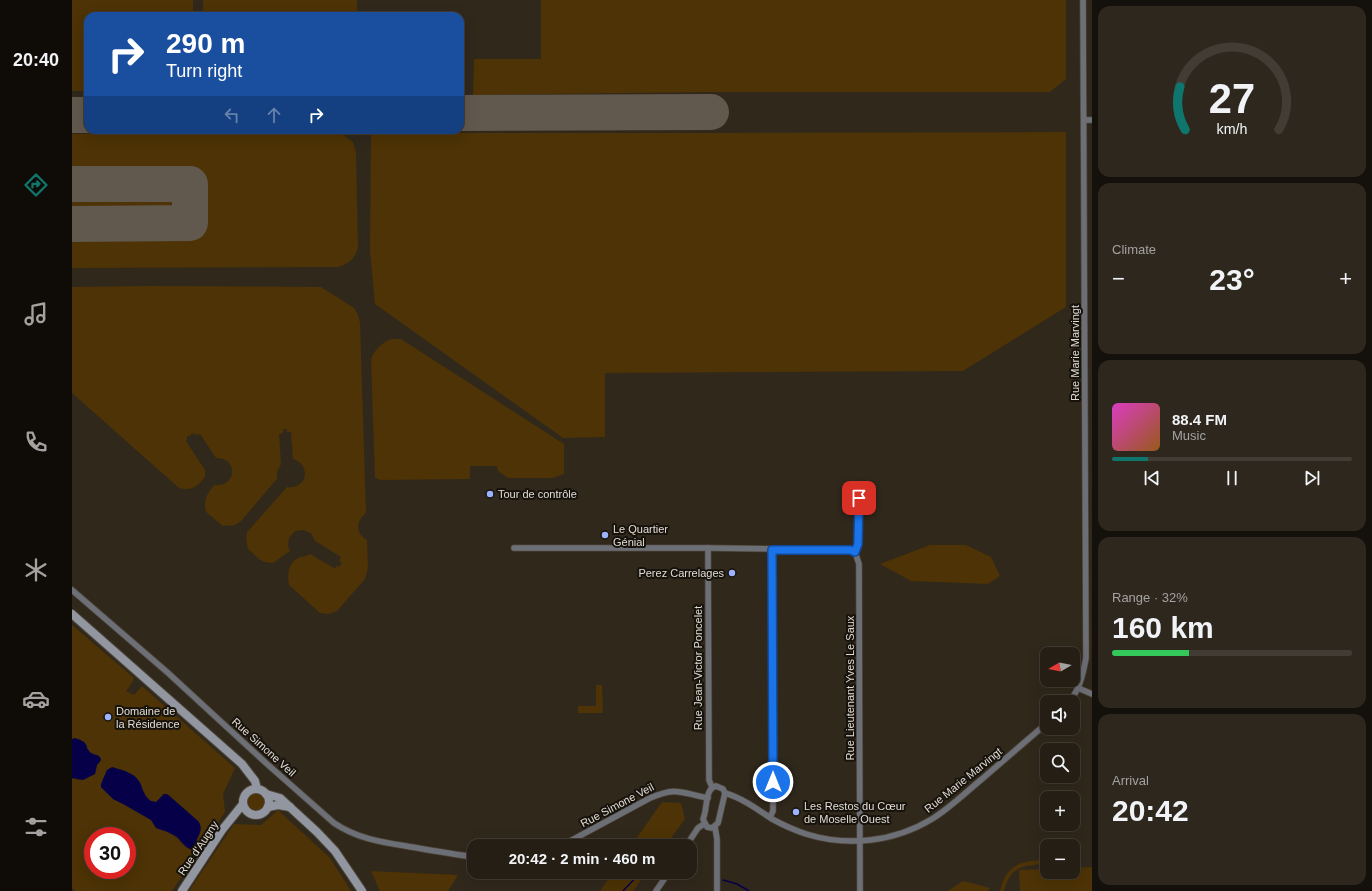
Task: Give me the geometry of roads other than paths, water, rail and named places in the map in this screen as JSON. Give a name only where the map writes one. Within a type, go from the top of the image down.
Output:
[{"type":"main road","points":[[72,614],[242,764],[254,781],[257,789],[266,794],[280,798],[317,832],[335,851],[362,891]]},
{"type":"main road","points":[[248,772],[248,792]]},
{"type":"main road","points":[[257,789],[248,792],[244,797],[243,804],[248,812],[256,815],[264,813],[268,807],[269,801],[266,794]]},
{"type":"main road","name":"Rue d'Augny","points":[[182,891],[222,830],[243,804]]},
{"type":"main road","points":[[268,807],[278,805],[290,808]]},
{"type":"main road","name":"Rue d'Augny","points":[[232,818],[248,812]]},
{"type":"street","name":"Rue Marie Marvingt","points":[[1074,695],[1078,688],[1083,674],[1086,658],[1084,0]]},
{"type":"street","points":[[1084,120],[1092,120]]},
{"type":"street","name":"Rue Lieutenant Yves Le Saux","points":[[859,486],[858,544],[855,552],[859,564],[860,891]]},
{"type":"street","points":[[514,548],[708,548],[850,550],[855,552]]},
{"type":"street","name":"Rue Jean-Victor Poncelet","points":[[708,548],[709,780],[712,787]]},
{"type":"street","points":[[770,817],[773,811],[772,550]]},
{"type":"street","name":"Rue Simone Veil","points":[[72,590],[167,672],[277,773],[345,830],[357,836],[378,841],[467,856]]},
{"type":"street","points":[[1078,688],[1092,694]]},
{"type":"street","name":"Rue Marie Marvingt","points":[[860,842],[877,839],[904,831],[932,819],[1040,730]]},
{"type":"street","points":[[716,786],[723,789],[724,793],[718,823],[712,828],[707,828],[703,819],[707,808],[708,791],[712,787],[716,786]]},
{"type":"street","name":"Rue Simone Veil","points":[[574,839],[663,792],[681,791],[708,798]]},
{"type":"street","points":[[724,793],[737,797],[793,829],[812,836],[860,842]]},
{"type":"street","points":[[691,839],[698,828],[704,824]]},
{"type":"street","points":[[715,826],[717,839],[717,891]]},
{"type":"street","points":[[656,891],[664,879]]},
{"type":"waterway","points":[[623,891],[634,879]]},
{"type":"waterway","points":[[723,880],[737,884],[749,891]]},
{"type":"place","name":"Tour de contrôle","points":[[490,494]]},
{"type":"place","name":"Le Quartier Génial","points":[[605,535]]},
{"type":"place","name":"Perez Carrelages","points":[[732,573]]},
{"type":"place","name":"Domaine de la Résidence","points":[[108,717]]},
{"type":"place","name":"Les Restos du Cœur de Moselle Ouest","points":[[796,812]]}]
